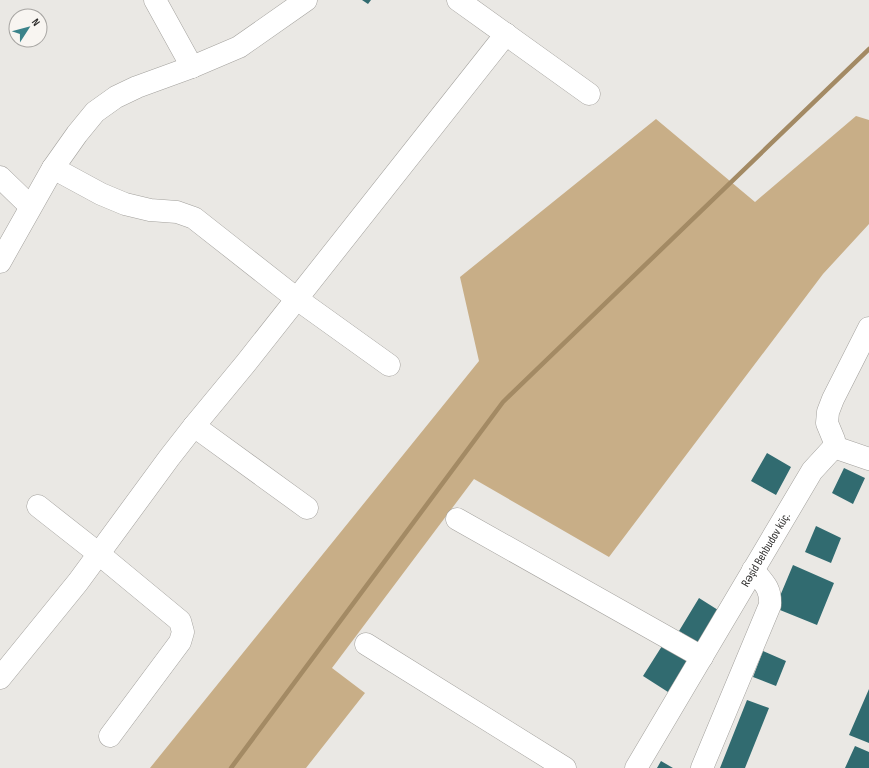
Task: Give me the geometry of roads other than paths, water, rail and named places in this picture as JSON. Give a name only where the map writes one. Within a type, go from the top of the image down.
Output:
[{"type":"street","points":[[155,0],[192,68]]},
{"type":"street","points":[[0,262],[30,206],[53,168],[95,112],[116,97],[137,87],[192,68],[240,47],[306,0]]},
{"type":"street","points":[[458,0],[589,94]]},
{"type":"street","points":[[0,678],[78,582],[194,426],[297,299],[506,34]]},
{"type":"street","points":[[53,168],[101,194],[125,204],[150,210],[177,212],[194,218],[297,299],[389,365]]},
{"type":"street","points":[[0,177],[30,206]]},
{"type":"street","points":[[869,328],[833,399],[828,412],[828,423],[834,440],[834,447],[869,459]]},
{"type":"street","points":[[194,426],[307,508]]},
{"type":"street","name":"Rəşid Behbudov küç.","points":[[636,768],[812,471],[834,447]]},
{"type":"street","points":[[38,506],[180,621],[183,632],[180,642],[110,736]]},
{"type":"street","points":[[456,519],[702,657]]},
{"type":"street","points":[[702,768],[770,605],[770,595],[766,585],[753,570]]},
{"type":"street","points":[[366,644],[565,768]]},
{"type":"waterway","points":[[231,768],[503,402],[869,49]]}]
